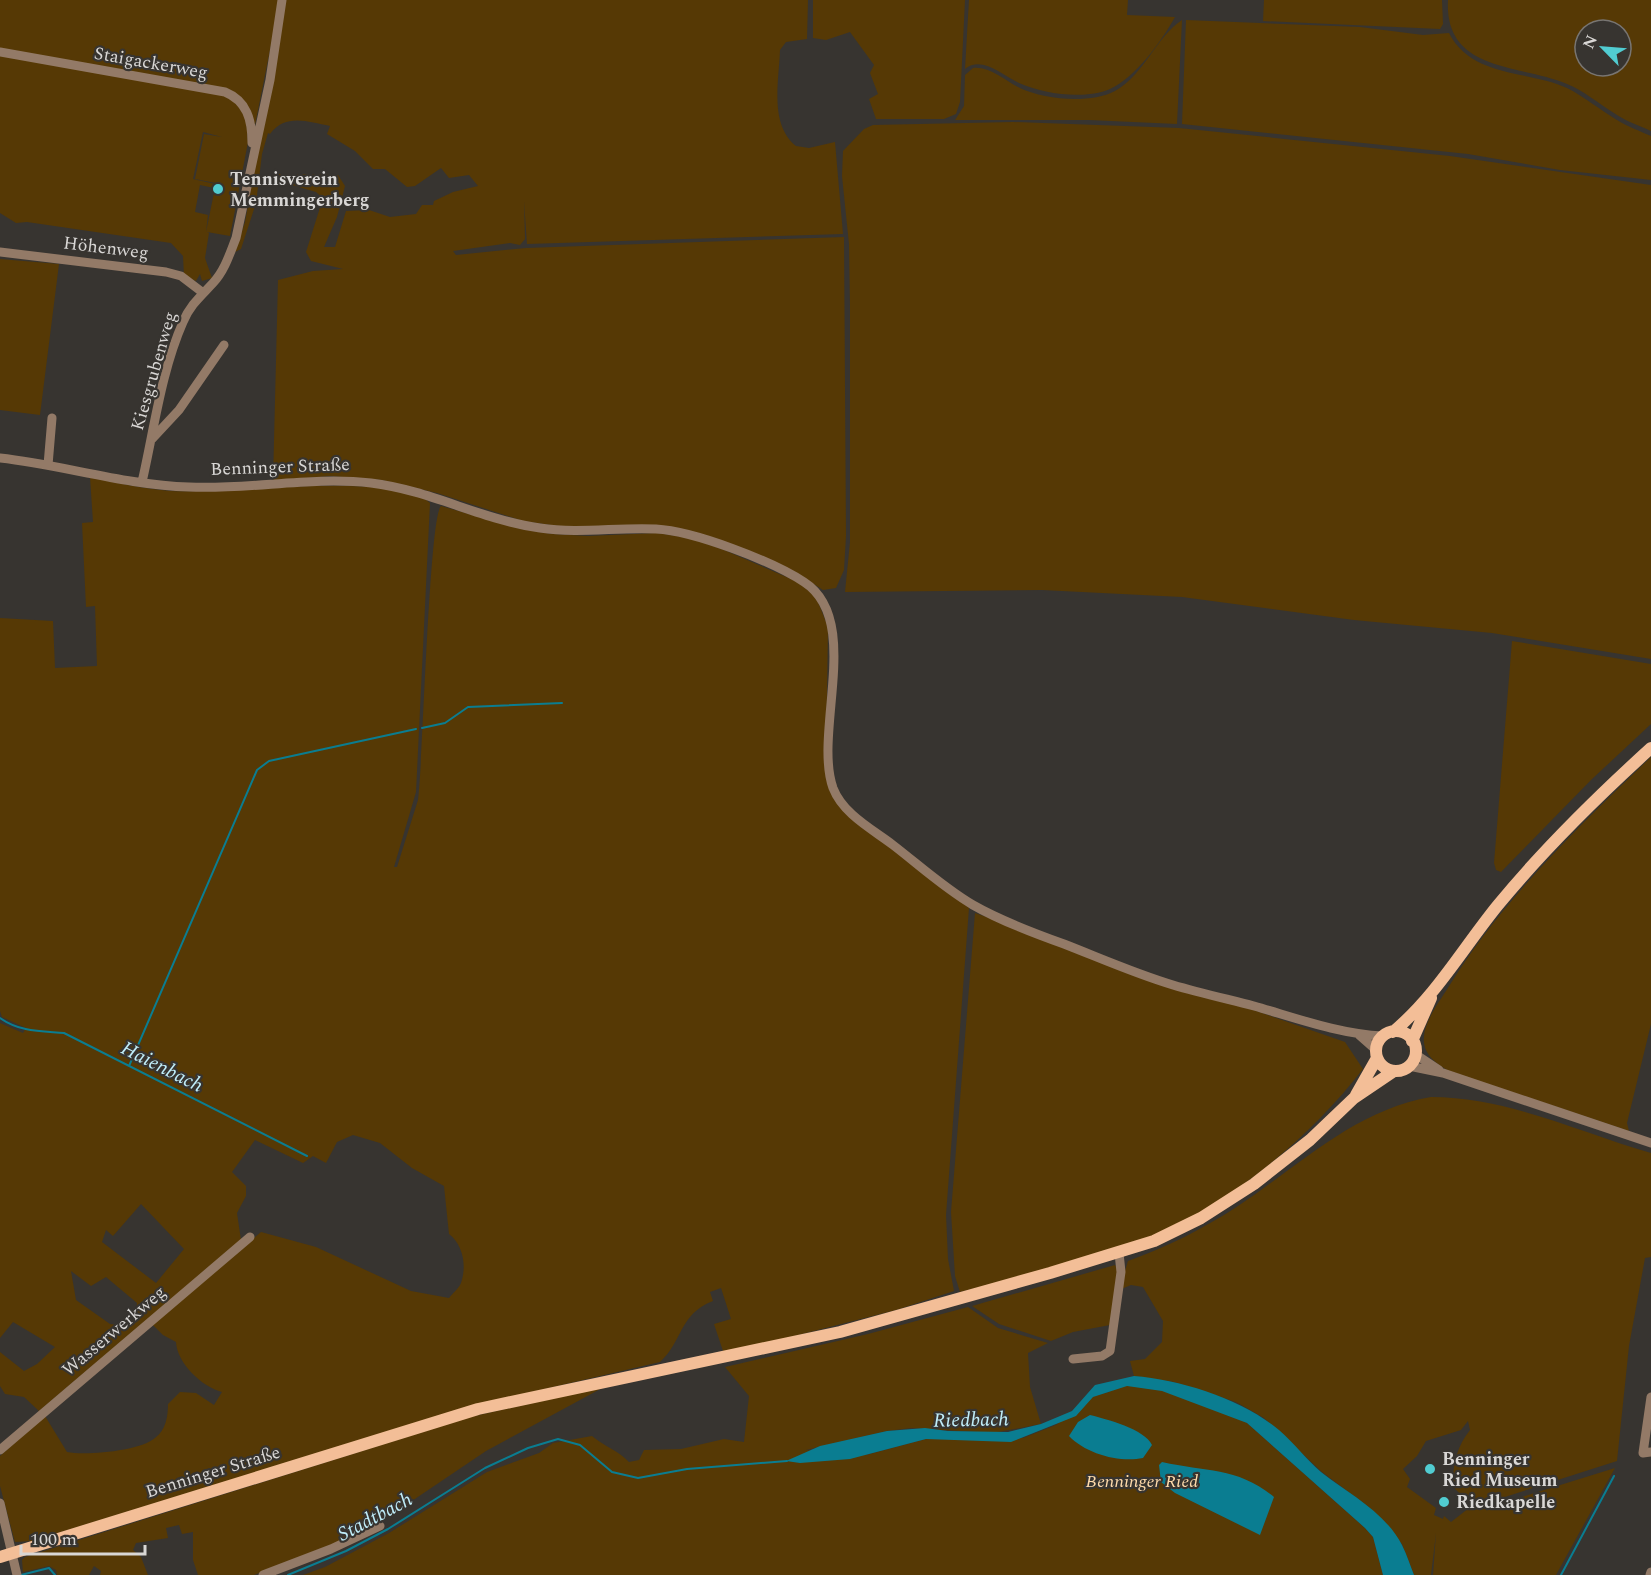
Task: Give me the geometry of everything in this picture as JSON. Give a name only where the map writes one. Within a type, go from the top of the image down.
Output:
[{"type":"main road","points":[[1354,1098],[1388,1034],[1432,994],[1512,888],[1575,820],[1651,748]]},
{"type":"main road","points":[[1412,1041],[1432,994]]},
{"type":"main road","points":[[1354,1098],[1394,1071],[1409,1066],[1415,1054],[1412,1041],[1404,1034],[1388,1034]]},
{"type":"main road","points":[[1377,1054],[1384,1067],[1394,1071]]},
{"type":"main road","name":"Benninger Straße","points":[[6,1556],[426,1424],[516,1400],[840,1332],[1119,1253],[1178,1230],[1228,1202],[1297,1151],[1354,1098]]},
{"type":"street","name":"Kiesgrubenweg","points":[[142,483],[178,336],[190,308],[202,292],[214,283],[227,262],[236,238],[252,153],[270,80],[282,0]]},
{"type":"street","name":"Staigackerweg","points":[[0,52],[225,92],[238,97],[246,107],[252,137],[252,153]]},
{"type":"street","name":"Höhenweg","points":[[0,252],[166,272],[181,276],[202,292]]},
{"type":"street","points":[[152,439],[179,410],[224,345]]},
{"type":"street","points":[[48,465],[52,418]]},
{"type":"street","name":"Benninger Straße","points":[[0,458],[142,483],[218,488],[332,481],[367,483],[417,492],[533,528],[578,532],[663,530],[708,540],[796,578],[818,594],[828,611],[832,631],[829,762],[836,794],[851,814],[953,892],[972,904],[1018,926],[1156,979],[1359,1035]]},
{"type":"street","points":[[1359,1035],[1388,1034]]},
{"type":"street","points":[[1359,1035],[1377,1054]]},
{"type":"street","points":[[1415,1054],[1443,1073]]},
{"type":"street","points":[[1409,1066],[1443,1073],[1651,1143]]},
{"type":"street","name":"Wasserwerkweg","points":[[0,1450],[250,1237]]},
{"type":"street","points":[[1073,1359],[1102,1356],[1110,1351],[1121,1272],[1119,1253]]},
{"type":"street","points":[[1647,1452],[1651,1397]]},
{"type":"street","points":[[0,1503],[6,1556],[16,1572]]},
{"type":"street","points":[[263,1575],[331,1549],[380,1526]]},
{"type":"green space","points":[[0,0],[280,0],[254,130],[244,101],[229,90],[0,49]]},
{"type":"green space","points":[[285,0],[808,0],[807,39],[786,42],[780,50],[779,114],[782,126],[796,146],[809,148],[835,142],[843,234],[527,244],[524,201],[525,239],[520,245],[510,243],[453,251],[456,255],[526,248],[844,237],[846,536],[844,570],[836,588],[823,590],[795,572],[708,536],[558,526],[523,521],[437,493],[382,480],[330,476],[273,481],[278,280],[313,271],[343,269],[311,261],[306,252],[323,198],[316,192],[275,180],[277,174],[338,175],[345,186],[337,217],[324,247],[335,247],[346,211],[369,210],[390,217],[416,214],[422,205],[433,205],[434,201],[453,192],[478,186],[469,175],[449,178],[441,168],[415,186],[407,187],[385,169],[373,169],[355,151],[327,134],[330,126],[306,121],[290,121],[276,127],[270,134],[268,133],[262,154],[256,203],[241,249],[235,252],[245,222]]},
{"type":"green space","points":[[813,0],[965,0],[960,102],[956,114],[944,119],[876,119],[869,99],[878,94],[870,73],[874,65],[850,32],[826,40],[813,38]]},
{"type":"green space","points":[[969,0],[1128,0],[1127,15],[1175,17],[1147,58],[1129,76],[1110,89],[1076,95],[1052,93],[1029,87],[985,65],[972,65],[965,69]]},
{"type":"green space","points":[[1264,0],[1442,0],[1443,24],[1440,29],[1263,21]]},
{"type":"green space","points":[[1448,0],[1651,0],[1651,131],[1623,118],[1567,84],[1489,62],[1472,53],[1458,41],[1450,24]]},
{"type":"green space","points":[[1182,20],[1177,124],[1089,120],[955,120],[964,106],[965,75],[973,68],[985,69],[1020,88],[1054,98],[1093,98],[1115,91],[1125,84],[1173,27]]},
{"type":"green space","points":[[1186,20],[1360,27],[1423,35],[1449,33],[1459,48],[1472,58],[1502,71],[1552,82],[1567,88],[1621,122],[1651,136],[1651,180],[1560,170],[1468,154],[1182,124]]},
{"type":"green space","points":[[0,54],[229,95],[246,116],[248,142],[230,236],[207,232],[209,233],[205,258],[212,278],[202,281],[200,274],[196,281],[184,276],[183,256],[171,243],[27,222],[16,223],[0,213]],"holes":[[[203,132],[222,137],[204,134],[195,179],[216,183],[206,232],[208,215],[195,212],[200,185],[214,188],[215,184],[193,179]]]},
{"type":"green space","points":[[1013,122],[1179,128],[1450,156],[1651,185],[1651,659],[1492,633],[1354,620],[1182,597],[1042,590],[845,592],[850,542],[850,305],[849,244],[842,176],[843,151],[864,129],[873,125]]},
{"type":"green space","points":[[0,259],[59,264],[40,415],[0,410]]},
{"type":"green space","points":[[90,477],[171,491],[308,486],[383,488],[411,493],[430,503],[416,792],[394,867],[397,867],[418,800],[433,551],[441,506],[521,529],[552,534],[588,536],[657,533],[690,538],[798,582],[816,597],[828,627],[826,759],[833,796],[969,908],[946,1215],[948,1259],[954,1291],[896,1310],[724,1354],[714,1324],[731,1319],[721,1288],[710,1292],[713,1301],[702,1306],[687,1320],[660,1362],[472,1406],[32,1541],[15,1542],[0,1486],[0,1456],[45,1416],[67,1452],[99,1453],[137,1446],[159,1435],[167,1418],[168,1404],[180,1392],[196,1393],[214,1405],[222,1392],[199,1380],[181,1358],[176,1342],[163,1335],[152,1324],[261,1232],[316,1247],[411,1291],[449,1298],[460,1285],[464,1269],[461,1250],[449,1234],[444,1186],[412,1168],[380,1143],[353,1135],[337,1142],[326,1163],[313,1156],[303,1163],[255,1140],[232,1172],[246,1186],[246,1196],[237,1213],[241,1240],[39,1411],[24,1397],[5,1394],[0,1386],[0,1352],[24,1371],[37,1364],[55,1347],[13,1322],[0,1338],[0,1023],[23,1033],[26,1028],[2,1017],[0,1011],[0,618],[53,621],[55,668],[97,666],[95,606],[86,607],[82,523],[93,522]],"holes":[[[141,1204],[184,1249],[156,1283],[102,1242],[106,1230],[113,1236]],[[71,1271],[91,1286],[106,1277],[137,1303],[135,1320],[127,1326],[124,1321],[118,1325],[110,1324],[76,1300]]]},
{"type":"green space","points":[[1512,641],[1651,664],[1651,724],[1591,780],[1501,872],[1496,870],[1494,863]]},
{"type":"green space","points":[[1651,757],[1651,1024],[1627,1123],[1629,1131],[1449,1071],[1428,1053],[1424,1036],[1436,1007],[1490,927],[1541,867]]},
{"type":"green space","points":[[975,913],[1345,1042],[1363,1069],[1317,1122],[1290,1147],[1232,1192],[1201,1212],[1169,1229],[1115,1250],[960,1292],[955,1276],[951,1212]]},
{"type":"green space","points":[[1431,1097],[1487,1103],[1515,1109],[1651,1153],[1651,1257],[1645,1258],[1629,1346],[1617,1461],[1486,1503],[1470,1503],[1453,1487],[1456,1457],[1470,1430],[1468,1421],[1461,1430],[1426,1441],[1417,1456],[1403,1469],[1410,1479],[1407,1487],[1436,1508],[1434,1515],[1443,1519],[1444,1516],[1451,1522],[1469,1508],[1483,1509],[1615,1468],[1556,1575],[1433,1575],[1436,1533],[1431,1575],[1414,1575],[1402,1544],[1370,1508],[1322,1472],[1264,1418],[1236,1402],[1174,1382],[1134,1376],[1130,1361],[1145,1359],[1162,1342],[1163,1321],[1143,1287],[1131,1285],[1119,1290],[1128,1261],[1184,1237],[1225,1214],[1353,1126],[1403,1104]]},
{"type":"green space","points":[[1115,1265],[1118,1271],[1110,1325],[1073,1332],[1051,1341],[999,1324],[972,1306]]},
{"type":"green space","name":"Benninger Ried","points":[[968,1307],[998,1328],[1048,1343],[1028,1353],[1030,1387],[1041,1424],[993,1433],[911,1428],[887,1431],[806,1450],[866,1455],[926,1439],[1023,1438],[1056,1425],[1091,1397],[1109,1392],[1126,1382],[1176,1391],[1247,1423],[1365,1528],[1373,1537],[1383,1575],[303,1575],[325,1567],[389,1533],[487,1472],[539,1453],[553,1443],[592,1436],[629,1462],[639,1460],[644,1450],[681,1449],[724,1439],[744,1442],[749,1396],[725,1367],[868,1334]]},
{"type":"green space","points":[[604,1387],[486,1451],[400,1509],[338,1542],[254,1575],[198,1575],[193,1560],[193,1532],[182,1534],[179,1525],[166,1528],[168,1538],[136,1543],[133,1550],[141,1557],[148,1575],[100,1575],[101,1571],[94,1566],[89,1575],[57,1575],[56,1570],[49,1566],[23,1572],[22,1560],[25,1557],[470,1417]]},
{"type":"water","points":[[1134,1376],[1172,1382],[1211,1393],[1230,1400],[1264,1419],[1279,1430],[1321,1472],[1366,1504],[1386,1523],[1402,1545],[1414,1575],[1383,1575],[1373,1537],[1365,1528],[1247,1423],[1162,1391],[1127,1386],[1093,1397],[1076,1416],[1011,1442],[926,1439],[850,1459],[800,1463],[786,1461],[820,1446],[887,1431],[925,1428],[948,1431],[1008,1432],[1041,1424],[1072,1411],[1095,1385]]},
{"type":"water","points":[[1090,1415],[1134,1430],[1148,1439],[1152,1445],[1143,1458],[1134,1459],[1104,1456],[1084,1448],[1069,1436],[1078,1422]]},
{"type":"water","points":[[1162,1462],[1234,1475],[1261,1487],[1274,1497],[1260,1535],[1175,1493],[1161,1482],[1159,1465]]},
{"type":"waterway","points":[[422,728],[445,723],[468,707],[562,703]]},
{"type":"waterway","points":[[129,1066],[257,770],[269,761],[416,729]]},
{"type":"waterway","name":"Haienbach","points":[[0,1018],[23,1028],[64,1033],[307,1156]]},
{"type":"waterway","name":"Riedbach","points":[[288,1575],[346,1551],[388,1529],[485,1468],[528,1448],[558,1439],[580,1445],[612,1472],[638,1478],[687,1469],[787,1461]]},
{"type":"waterway","points":[[1561,1575],[1614,1476]]},
{"type":"waterway","points":[[21,1575],[49,1568],[55,1575]]},
{"type":"place","name":"Tennisverein Memmingerberg","points":[[218,189]]},
{"type":"place","name":"Benninger Ried Museum","points":[[1430,1469]]},
{"type":"place","name":"Riedkapelle","points":[[1444,1502]]},
{"type":"water label","name":"Stadtbach","points":[[375,1517]]}]
